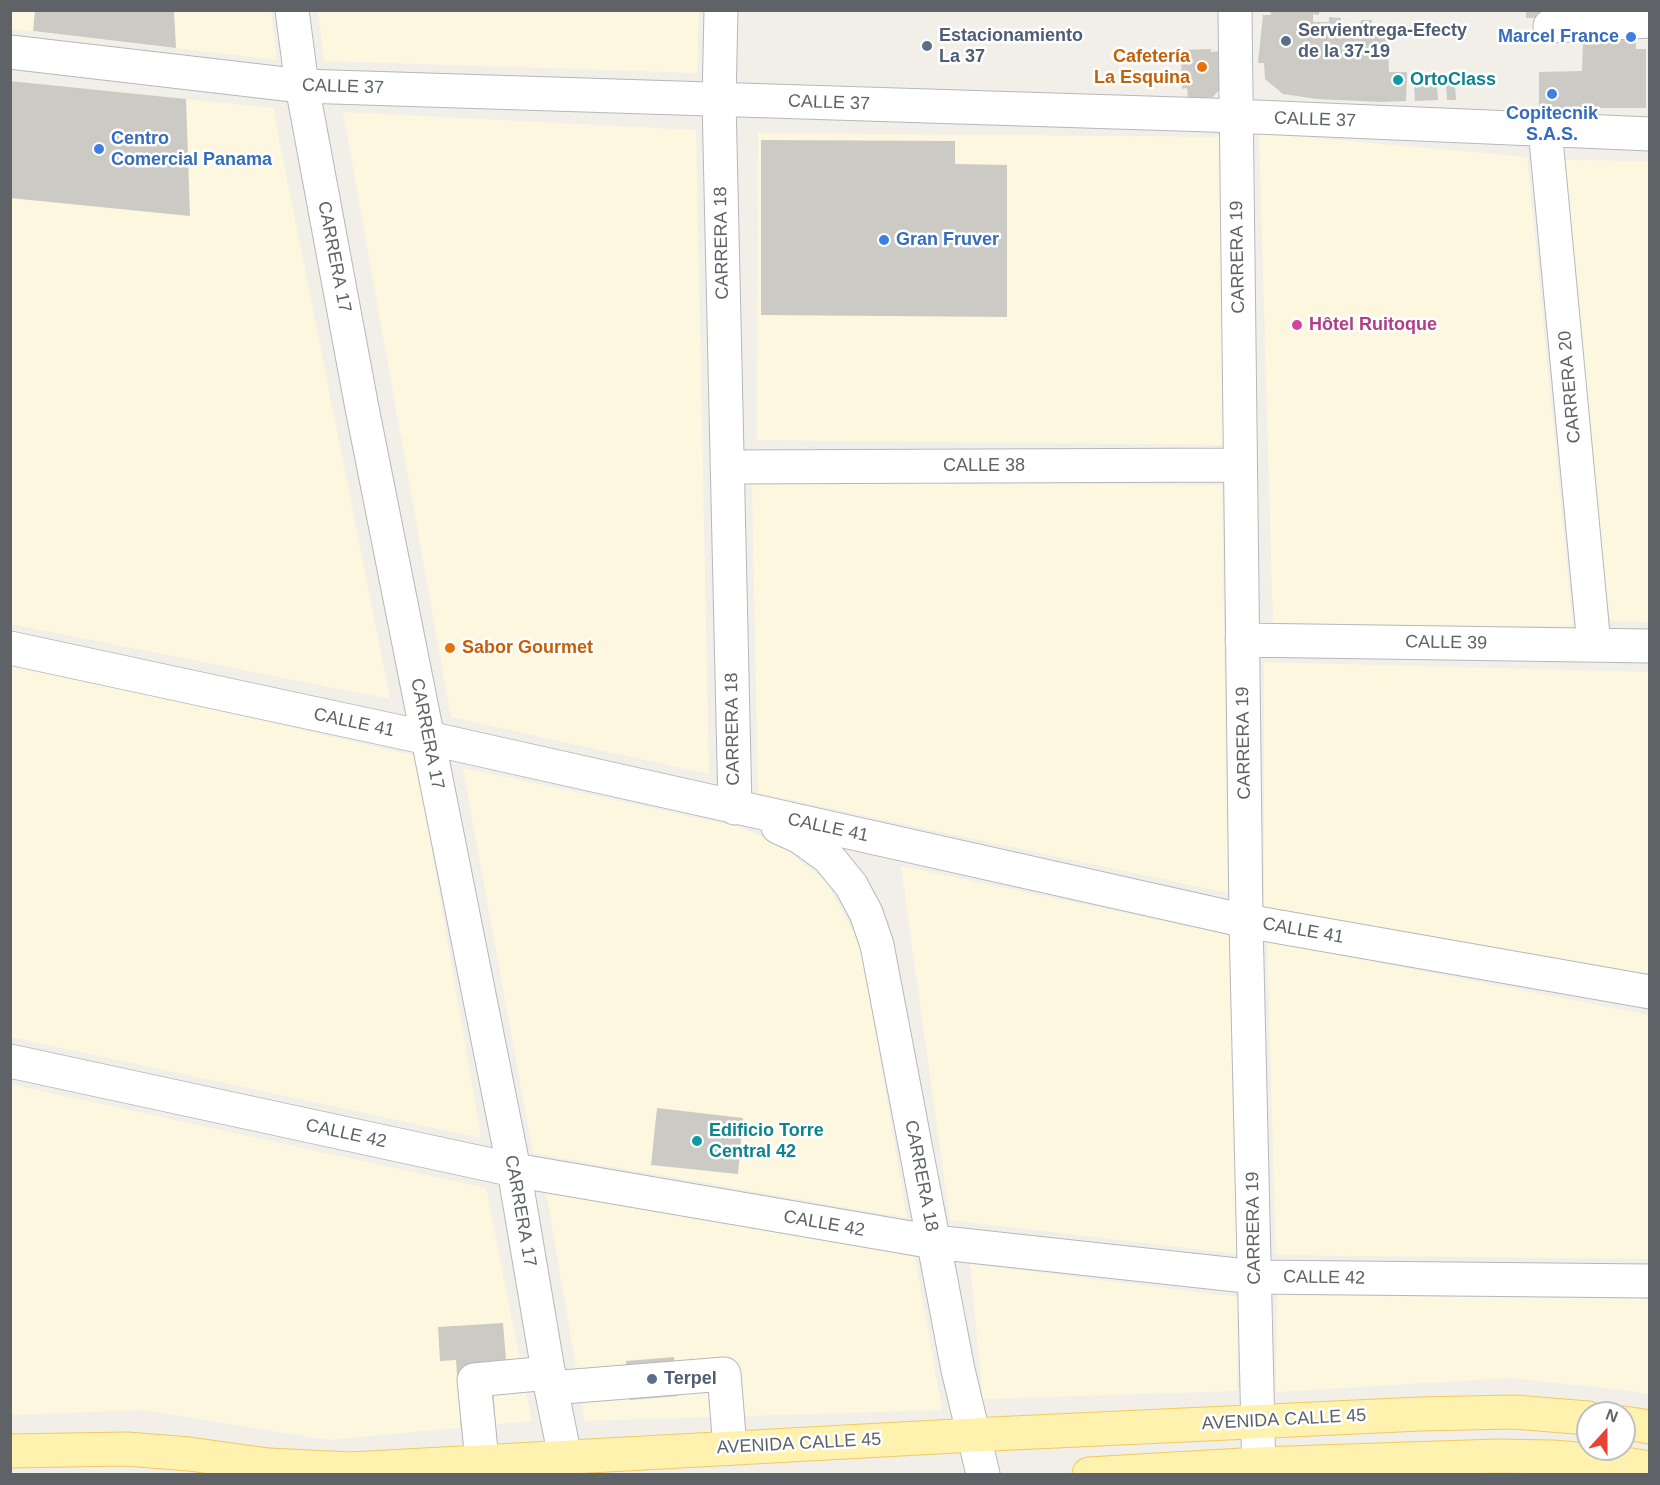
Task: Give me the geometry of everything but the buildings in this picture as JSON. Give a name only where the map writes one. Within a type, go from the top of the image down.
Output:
[{"type":"main road","name":"AVENIDA CALLE 45","points":[[10,1451],[127,1449],[312,1468],[351,1469],[482,1461],[567,1466],[730,1448],[973,1435],[1420,1414],[1514,1412],[1576,1417]]},
{"type":"main road","points":[[1089,1474],[1259,1469],[1466,1457],[1552,1456],[1650,1468]]},
{"type":"street","name":"CARRERA 17","points":[[292,10],[302,86],[362,408],[514,1170],[567,1466]]},
{"type":"street","name":"CARRERA 18","points":[[721,10],[719,100],[735,808],[800,837],[828,857],[851,885],[866,913],[877,945],[934,1242],[983,1474]]},
{"type":"street","name":"CARRERA 19","points":[[1234,10],[1246,921],[1259,1469]]},
{"type":"street","points":[[1550,26],[1650,21]]},
{"type":"street","name":"CALLE 37","points":[[10,52],[302,86],[1236,116],[1650,134]]},
{"type":"street","name":"CARRERA 20","points":[[1545,129],[1594,645]]},
{"type":"street","name":"CALLE 38","points":[[727,467],[1240,465]]},
{"type":"street","name":"CALLE 39","points":[[1242,640],[1650,646]]},
{"type":"street","name":"CALLE 41","points":[[10,648],[428,738],[1246,921],[1650,992]]},
{"type":"street","name":"CALLE 42","points":[[10,1061],[514,1170],[934,1242],[1255,1277],[1650,1281]]},
{"type":"street","points":[[482,1461],[474,1380],[550,1381],[724,1374],[730,1448]]},
{"type":"shaded area","points":[[11,11],[271,11],[277,60],[11,29]]},
{"type":"shaded area","points":[[318,11],[699,11],[697,73],[324,61]]},
{"type":"shaded area","points":[[10,81],[273,108],[390,699],[11,624]]},
{"type":"shaded area","points":[[343,112],[696,130],[709,774],[451,717]]},
{"type":"shaded area","points":[[758,133],[1225,137],[1223,445],[757,440]]},
{"type":"shaded area","points":[[1259,133],[1527,157],[1573,626],[1273,626]]},
{"type":"shaded area","points":[[1560,160],[1649,161],[1649,622],[1610,621]]},
{"type":"shaded area","points":[[752,482],[1222,485],[1228,893],[758,793]]},
{"type":"shaded area","points":[[1264,662],[1649,672],[1649,979],[1264,907]]},
{"type":"shaded area","points":[[11,663],[416,756],[481,1138],[11,1037]]},
{"type":"shaded area","points":[[463,768],[736,826],[779,843],[827,883],[861,946],[907,1218],[533,1153]]},
{"type":"shaded area","points":[[901,866],[1229,935],[1238,1254],[950,1220]]},
{"type":"shaded area","points":[[1267,941],[1649,1015],[1649,1259],[1276,1255]]},
{"type":"shaded area","points":[[10,1084],[486,1188],[532,1421],[328,1440],[144,1410],[11,1415]]},
{"type":"shaded area","points":[[546,1190],[915,1257],[942,1410],[585,1421]]},
{"type":"shaded area","points":[[970,1264],[1238,1297],[1237,1391],[983,1399]]},
{"type":"shaded area","points":[[1277,1295],[1649,1299],[1649,1395],[1632,1391],[1510,1378],[1276,1392]]},
{"type":"place","name":"Marcel France","points":[[1631,37]]},
{"type":"place","name":"Servientrega-Efecty de la 37-19","points":[[1286,41]]},
{"type":"place","name":"Estacionamiento La 37","points":[[927,46]]},
{"type":"place","name":"Cafetería La Esquina","points":[[1202,67]]},
{"type":"place","name":"OrtoClass","points":[[1398,80]]},
{"type":"place","name":"Copitecnik S.A.S.","points":[[1552,94]]},
{"type":"place","name":"Centro Comercial Panama","points":[[99,149]]},
{"type":"place","name":"Gran Fruver","points":[[884,240]]},
{"type":"place","name":"Hôtel Ruitoque","points":[[1297,325]]},
{"type":"place","name":"Sabor Gourmet","points":[[450,648]]},
{"type":"place","name":"Edificio Torre Central 42","points":[[697,1141]]},
{"type":"place","name":"Terpel","points":[[652,1379]]}]
